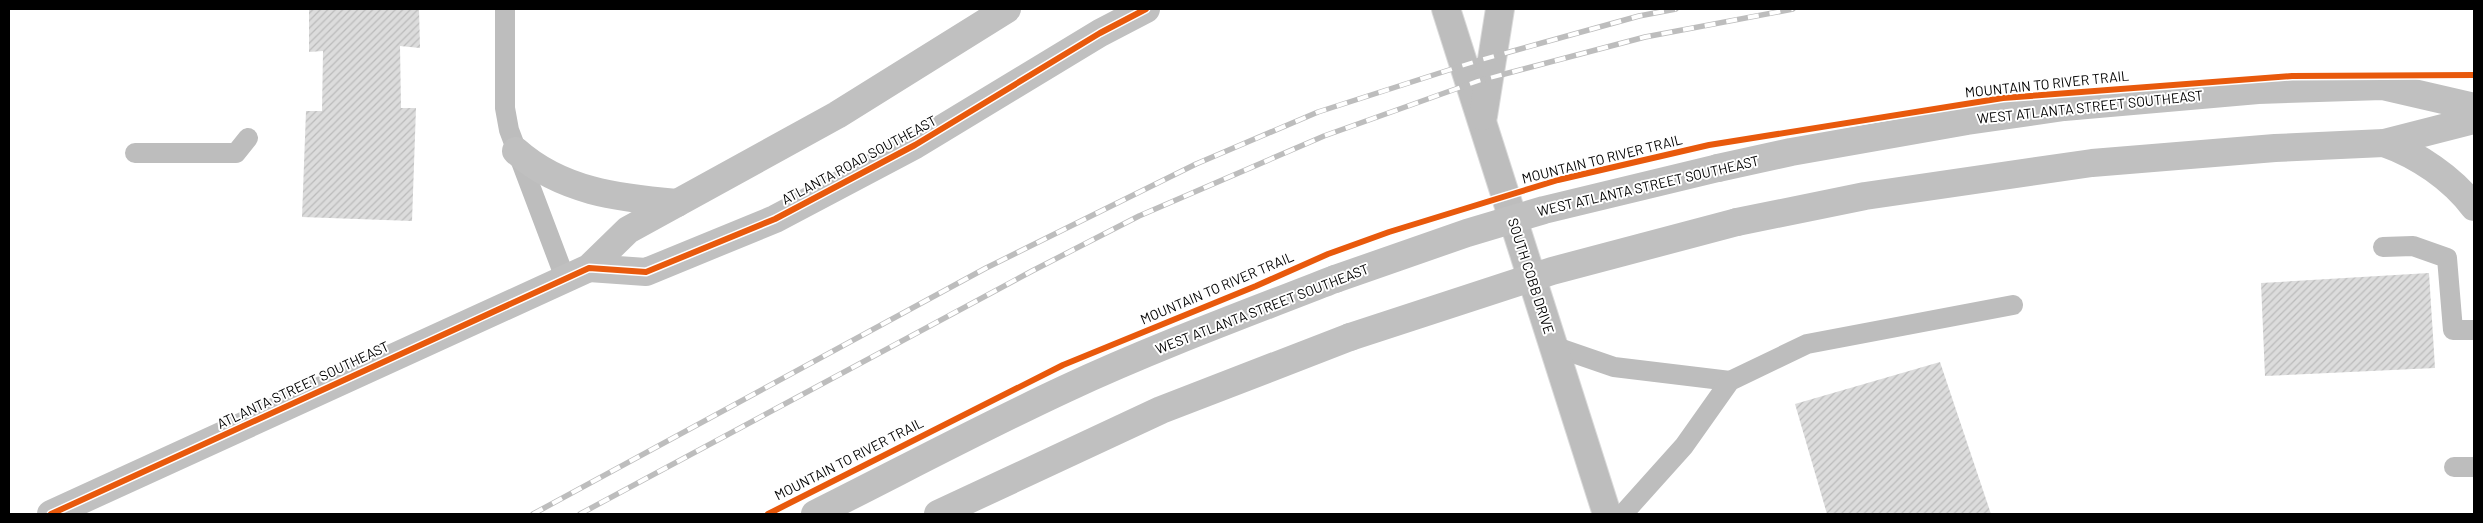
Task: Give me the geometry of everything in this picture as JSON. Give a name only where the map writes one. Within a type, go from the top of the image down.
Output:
[{"type":"main road","name":"SOUTH COBB DRIVE","points":[[1446,9],[1607,514]]},
{"type":"main road","points":[[1482,120],[1500,9]]},
{"type":"street","points":[[577,273],[628,230],[837,115],[1007,9]]},
{"type":"street","name":"ATLANTA ROAD SOUTHEAST","points":[[577,273],[646,272],[775,219],[916,146],[1100,33],[1146,9]]},
{"type":"street","name":"WEST ATLANTA STREET SOUTHEAST","points":[[815,514],[997,421],[1148,353],[1335,279],[1467,233],[1544,210],[1792,152],[1967,121],[2064,107],[2258,90],[2383,86],[2474,107]]},
{"type":"street","points":[[938,514],[1161,410],[1350,336],[1552,271],[1737,222],[1865,196],[2092,163],[2265,149],[2384,143],[2474,120]]},
{"type":"street","points":[[2384,143],[2402,149],[2436,171],[2453,184],[2474,207]]},
{"type":"street","points":[[516,151],[545,173],[581,188],[614,196],[676,203]]},
{"type":"street","name":"ATLANTA STREET SOUTHEAST","points":[[51,514],[577,273]]},
{"type":"lane","points":[[505,9],[505,108],[516,151],[577,273]]},
{"type":"lane","points":[[135,153],[236,153],[248,138]]},
{"type":"lane","points":[[2383,248],[2413,246],[2447,258],[2453,330],[2474,330]]},
{"type":"lane","points":[[1623,514],[1684,446],[1730,380],[1807,344],[2013,305]]},
{"type":"lane","points":[[1553,346],[1614,367],[1730,380]]},
{"type":"lane","points":[[2454,467],[2474,468]]},
{"type":"building","points":[[309,9],[419,9],[420,48],[400,46],[401,108],[416,108],[412,221],[302,217],[306,111],[322,111],[323,51],[309,52]]},
{"type":"building","points":[[2429,273],[2435,368],[2265,376],[2261,283]]},
{"type":"building","points":[[1940,362],[1991,514],[1827,514],[1795,404]]},
{"type":"railway","points":[[533,514],[986,268],[1196,164],[1318,112],[1477,61],[1639,16],[1676,9]]},
{"type":"railway","points":[[580,514],[1032,271],[1139,216],[1324,136],[1478,81],[1645,37],[1793,9]]},
{"type":"cycle path","points":[[51,514],[589,268],[646,272],[775,219],[915,145],[1100,33],[1146,9]]},
{"type":"cycle path","name":"MOUNTAIN TO RIVER TRAIL","points":[[768,514],[1063,365],[1256,286],[1328,254],[1389,232],[1558,180],[1709,145],[2003,98],[2292,76],[2474,75]]}]
